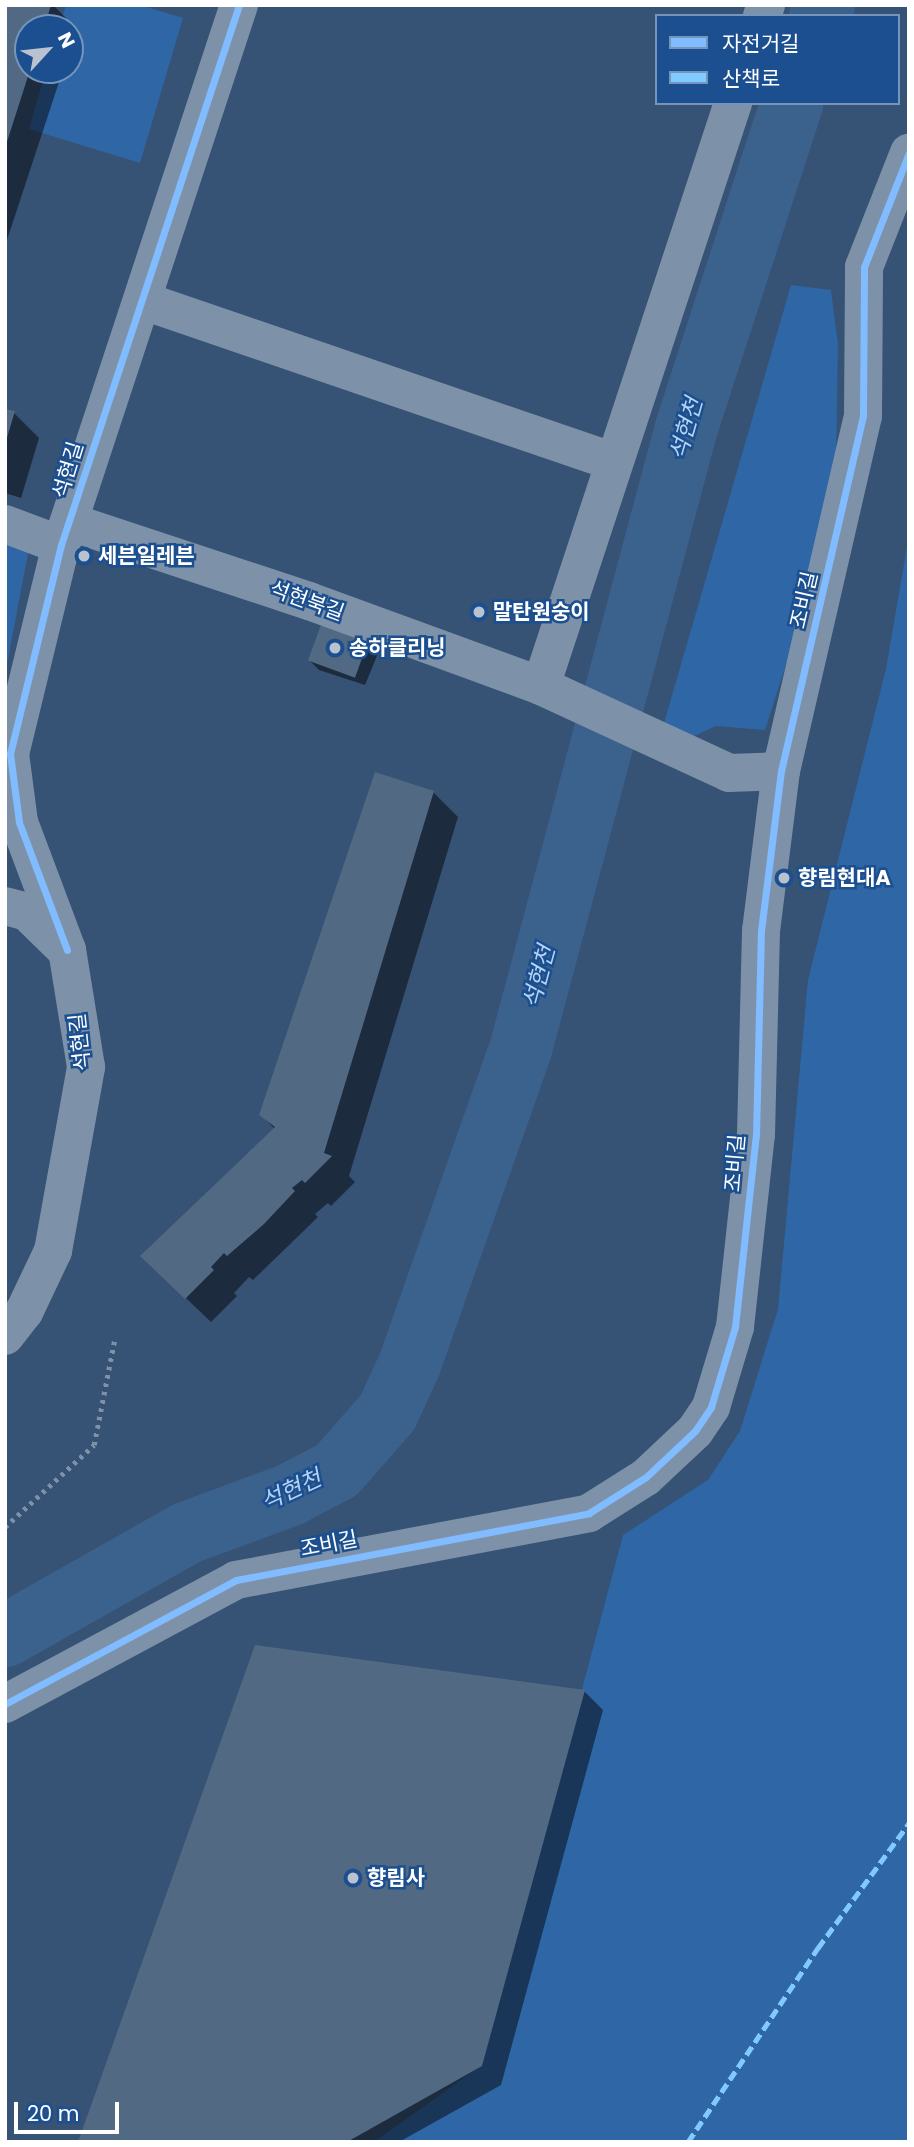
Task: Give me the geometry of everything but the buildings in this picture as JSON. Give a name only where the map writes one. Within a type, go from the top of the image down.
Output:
[{"type":"street","name":"석현길","points":[[5,1336],[24,1312],[53,1251],[86,1067],[67,950],[19,822],[10,754],[65,533],[144,301],[236,6]]},
{"type":"street","points":[[541,686],[612,461],[732,105]]},
{"type":"street","name":"조비길","points":[[5,1704],[236,1580],[589,1513],[646,1476],[695,1431],[711,1407],[726,1372],[735,1327],[756,1135],[761,932],[781,771],[863,415],[864,267],[909,153]]},
{"type":"street","points":[[144,301],[612,461]]},
{"type":"street","name":"석현북길","points":[[5,524],[65,533],[309,601],[541,686],[729,773],[781,771]]},
{"type":"street","points":[[5,906],[27,912],[67,950]]},
{"type":"path","points":[[5,1527],[93,1446],[115,1337]]},
{"type":"shaded area","points":[[66,5],[140,5],[183,18],[140,163],[29,129],[42,84],[84,84],[84,14],[63,14]]},
{"type":"shaded area","points":[[791,285],[831,290],[838,344],[836,467],[817,568],[765,730],[716,726],[685,740],[662,730]]},
{"type":"shaded area","points":[[5,518],[34,522],[5,675]]},
{"type":"shaded area","points":[[909,535],[909,2142],[374,2142],[482,2065],[623,1535],[708,1480],[740,1431],[778,1309],[808,980],[886,669]]},
{"type":"waterway","name":"석현천","points":[[821,14],[823,5]]},
{"type":"waterway","name":"석현천","points":[[5,1635],[185,1533],[288,1495],[336,1470],[387,1412],[409,1364],[520,1049],[686,427],[790,105]]},
{"type":"marked path","points":[[688,2142],[818,1948],[909,1823]]},
{"type":"cycle path","points":[[67,950],[19,822],[10,754],[61,545],[239,5]]},
{"type":"cycle path","points":[[5,1704],[236,1580],[589,1513],[646,1477],[695,1431],[711,1407],[735,1327],[756,1135],[761,931],[781,771],[863,416],[864,267],[909,153]]},
{"type":"place","name":"세븐일레븐","points":[[84,556]]},
{"type":"place","name":"말탄원숭이","points":[[479,612]]},
{"type":"place","name":"송하클리닝","points":[[335,648]]},
{"type":"place","name":"향림현대A","points":[[784,878]]},
{"type":"place","name":"향림사","points":[[353,1878]]}]
